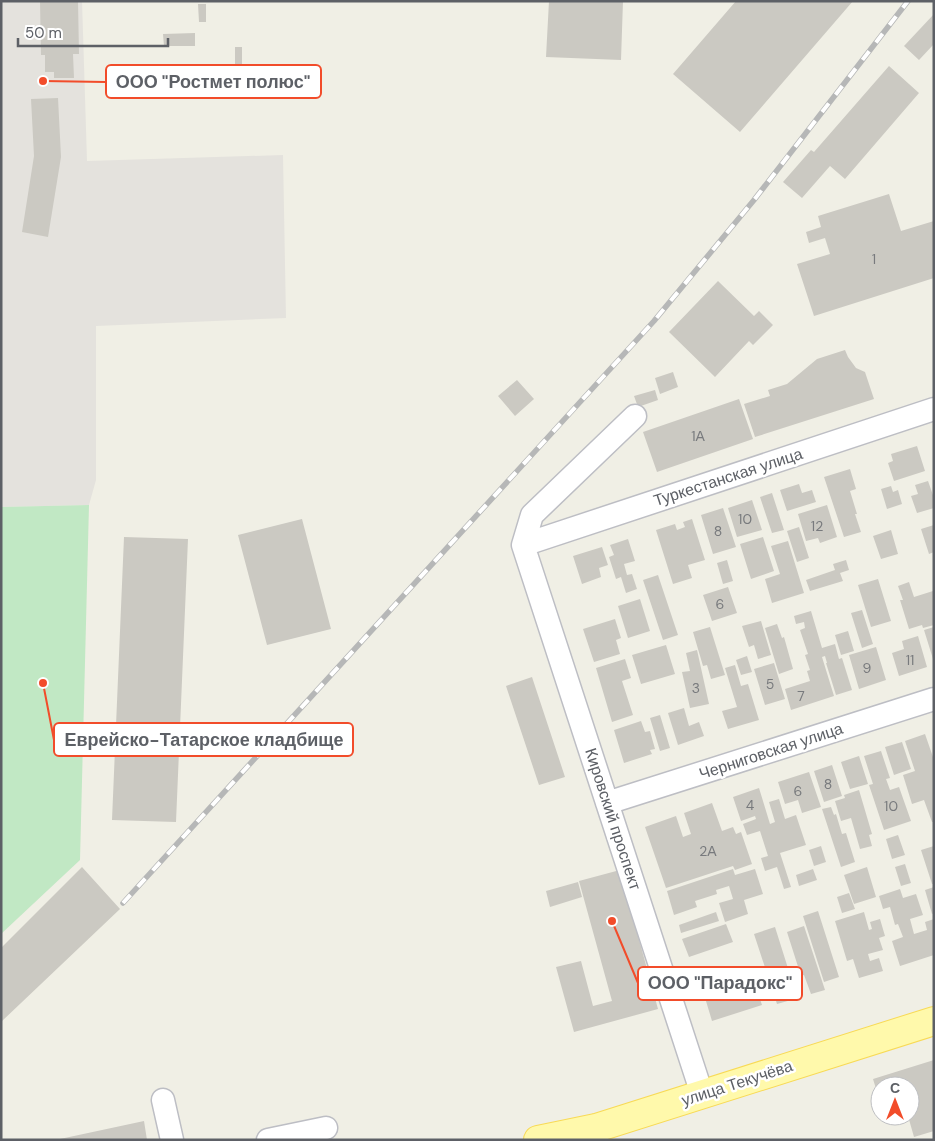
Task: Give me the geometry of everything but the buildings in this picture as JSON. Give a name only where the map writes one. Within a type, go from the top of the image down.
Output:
[{"type":"main road","name":"улица Текучёва","points":[[538,1140],[596,1128],[934,1021]]},
{"type":"street","name":"Туркестанская улица","points":[[523,545],[934,409]]},
{"type":"street","points":[[523,545],[532,515],[634,416]]},
{"type":"street","name":"Кировский проспект","points":[[523,545],[702,1094]]},
{"type":"street","name":"Черниговская улица","points":[[607,803],[934,699]]},
{"type":"street","points":[[163,1100],[172,1140]]},
{"type":"street","points":[[268,1140],[326,1128]]},
{"type":"shaded area","points":[[1,1],[82,1],[87,161],[283,155],[286,318],[96,326],[96,480],[89,505],[1,507]]},
{"type":"green space","points":[[89,505],[80,860],[1,934],[1,507]]},
{"type":"railway","points":[[123,903],[654,321],[754,200],[908,1]]},
{"type":"place","name":"ООО \"Ростмет полюс\"","points":[[43,81]]},
{"type":"place","name":"Еврейско-Татарское кладбище","points":[[43,683]]},
{"type":"place","name":"ООО \"Парадокс\"","points":[[612,921]]}]
